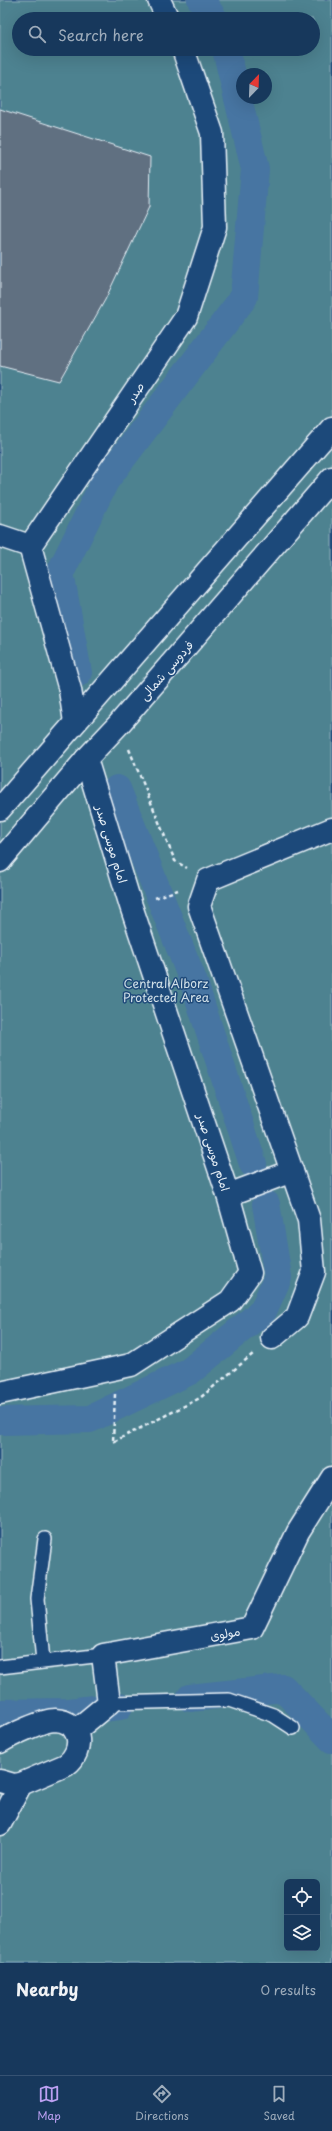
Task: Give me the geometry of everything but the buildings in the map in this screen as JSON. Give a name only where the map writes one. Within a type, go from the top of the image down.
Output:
[{"type":"street","points":[[159,0],[165,12]]},
{"type":"street","name":"صدر","points":[[30,546],[186,317],[215,227],[212,133],[185,56]]},
{"type":"street","points":[[0,809],[332,428]]},
{"type":"street","name":"فردوسی شمالی","points":[[0,861],[86,759],[119,724],[332,478]]},
{"type":"street","points":[[0,536],[30,546],[70,690],[75,722]]},
{"type":"street","name":"امام موسی صدر","points":[[0,1393],[132,1365],[230,1301],[250,1273],[228,1195],[131,906],[86,759]]},
{"type":"street","points":[[272,1338],[298,1317],[314,1272],[309,1220],[199,906],[208,880],[332,828]]},
{"type":"street","points":[[228,1195],[292,1171]]},
{"type":"street","name":"مولوی","points":[[103,1655],[252,1628],[298,1532],[332,1478]]},
{"type":"street","points":[[75,1731],[109,1704],[103,1655]]},
{"type":"street","points":[[0,1742],[47,1722],[56,1720],[63,1722],[75,1731],[79,1746],[73,1760],[66,1765],[21,1784],[14,1785],[0,1781]]},
{"type":"street","points":[[0,1824],[21,1784]]},
{"type":"lane","points":[[43,1662],[37,1599],[45,1539]]},
{"type":"lane","points":[[0,1667],[103,1655]]},
{"type":"lane","points":[[109,1704],[229,1700],[273,1715],[293,1728]]},
{"type":"path","points":[[119,724],[175,861],[208,880]]},
{"type":"path","points":[[131,906],[208,880]]},
{"type":"path","points":[[115,1369],[113,1442],[200,1398],[272,1338]]},
{"type":"green space","name":"Central Alborz Protected Area","points":[[0,0],[332,0],[332,1963],[0,1963]]},
{"type":"waterway","points":[[201,0],[209,12]]},
{"type":"waterway","points":[[78,673],[60,573],[105,481],[244,297],[255,169],[228,56]]},
{"type":"waterway","points":[[117,789],[194,983],[253,1164]]},
{"type":"waterway","points":[[0,1421],[90,1419],[190,1371],[263,1311],[278,1277],[266,1204]]},
{"type":"waterway","points":[[190,1698],[283,1688],[332,1739]]},
{"type":"waterway","points":[[0,1713],[69,1712],[119,1706]]}]
